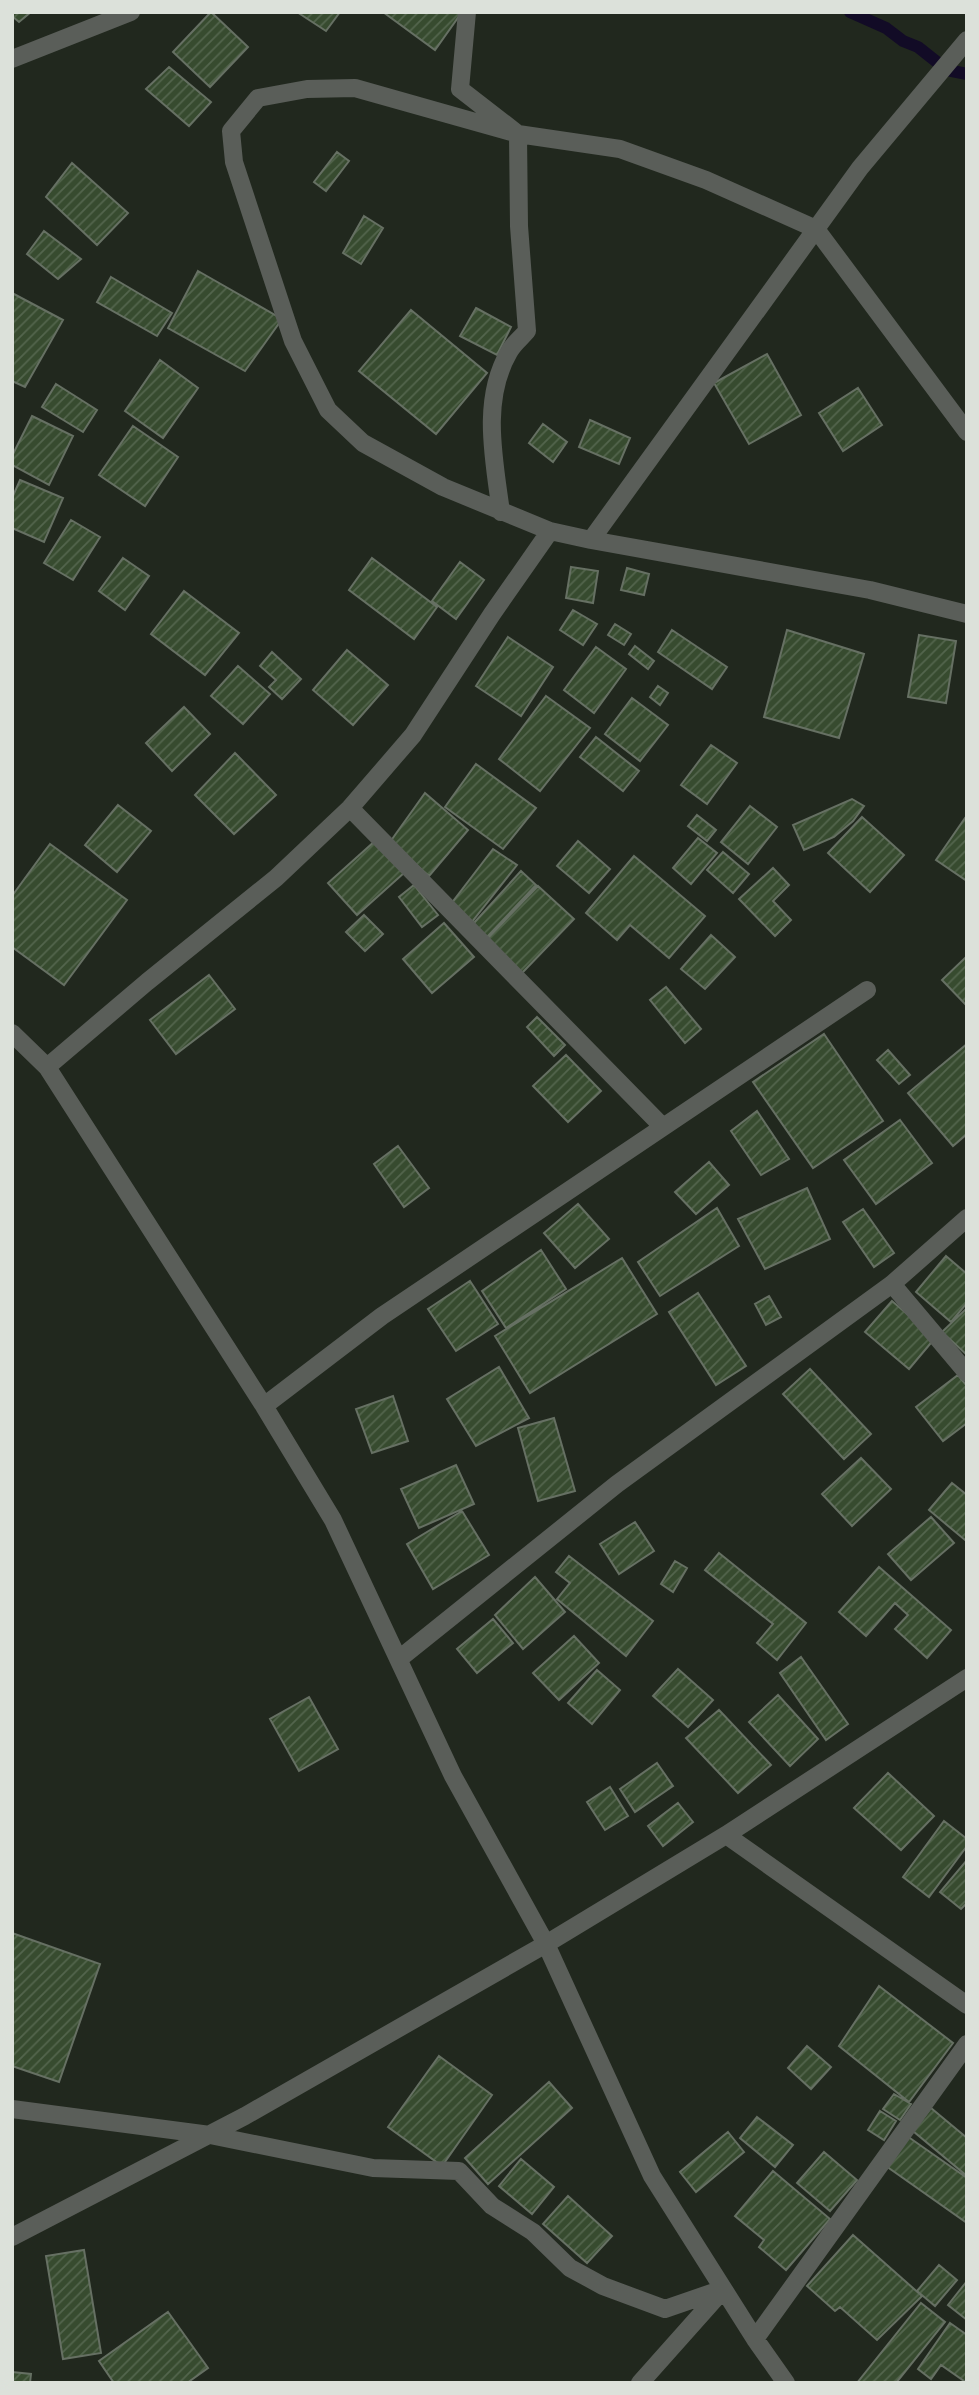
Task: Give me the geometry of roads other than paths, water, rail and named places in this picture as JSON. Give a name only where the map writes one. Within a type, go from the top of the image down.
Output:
[{"type":"street","points":[[12,59],[131,12]]},
{"type":"street","points":[[467,12],[460,89],[518,134]]},
{"type":"street","points":[[591,540],[860,168],[967,40]]},
{"type":"street","points":[[967,432],[816,229],[706,180],[620,149],[518,134],[355,89],[307,89],[258,98],[231,131],[234,162],[293,341],[328,410],[363,443],[443,487],[550,531],[870,590],[967,614]]},
{"type":"street","points":[[501,512],[491,438],[497,378],[510,349],[527,331],[519,226],[518,134]]},
{"type":"street","points":[[47,1067],[276,878],[350,808],[413,735],[550,531]]},
{"type":"street","points":[[350,808],[663,1128]]},
{"type":"street","points":[[264,1405],[382,1316],[867,990]]},
{"type":"street","points":[[12,1033],[47,1067],[264,1405],[333,1520],[453,1776],[546,1944],[652,2176],[755,2339],[786,2383]]},
{"type":"street","points":[[399,1659],[617,1484],[892,1284],[967,1218]]},
{"type":"street","points":[[892,1284],[967,1373]]},
{"type":"street","points":[[12,2237],[210,2135],[546,1944],[726,1835],[967,1678]]},
{"type":"street","points":[[726,1835],[967,2005]]},
{"type":"street","points":[[755,2339],[967,2044]]},
{"type":"street","points":[[12,2109],[210,2135],[373,2168],[459,2171],[492,2206],[533,2232],[570,2268],[603,2286],[665,2309],[723,2289]]},
{"type":"street","points":[[640,2383],[723,2289]]},
{"type":"waterway","points":[[850,12],[886,28],[903,41],[918,47],[947,70],[967,74]]}]
